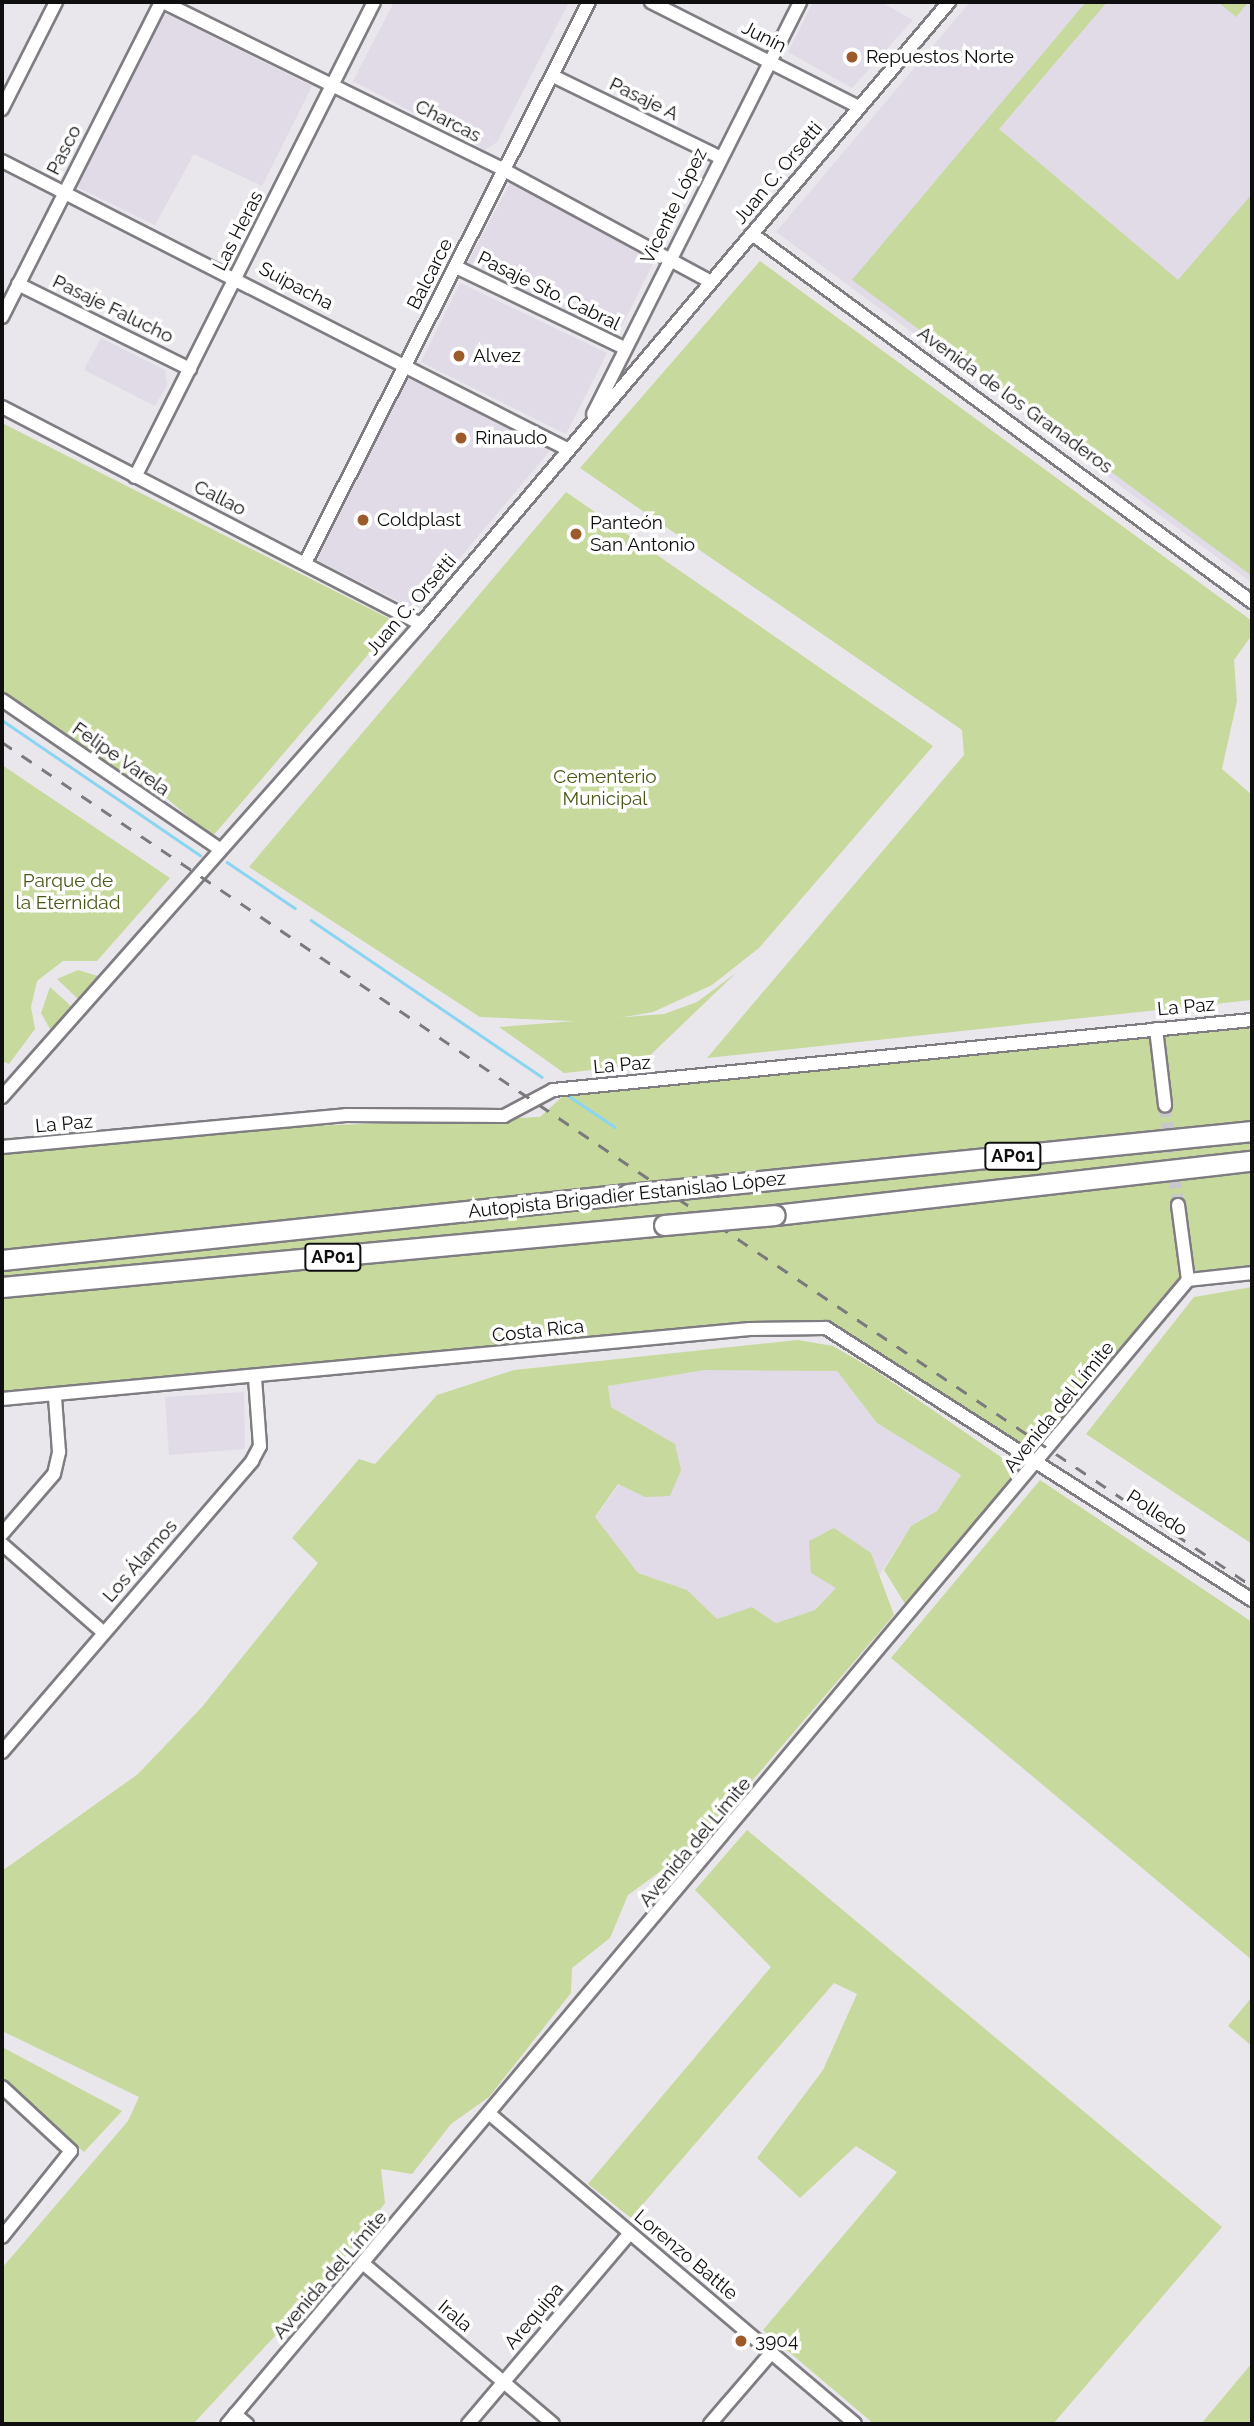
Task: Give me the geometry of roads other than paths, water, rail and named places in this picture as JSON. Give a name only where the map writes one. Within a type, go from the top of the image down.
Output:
[{"type":"highway","name":"Autopista Brigadier Estanislao López","points":[[2,1260],[1252,1131]]},
{"type":"highway","name":"Autopista Brigadier Estanislao López","points":[[2,1287],[775,1215],[1252,1161]]},
{"type":"street","points":[[2,109],[56,2]]},
{"type":"street","name":"Charcas","points":[[162,2],[504,170],[711,282]]},
{"type":"street","name":"Pasco","points":[[2,317],[162,2]]},
{"type":"street","name":"Las Heras","points":[[135,477],[374,2]]},
{"type":"street","name":"Balcarce","points":[[305,563],[589,2]]},
{"type":"street","name":"Junín","points":[[651,2],[859,107]]},
{"type":"street","name":"Vicente López","points":[[586,429],[719,157],[800,2]]},
{"type":"street","name":"Juan C. Orsetti","points":[[3,1094],[421,624],[949,2]]},
{"type":"street","name":"Pasaje A","points":[[553,76],[719,157]]},
{"type":"street","name":"Suipacha","points":[[2,161],[236,276],[569,450]]},
{"type":"street","name":"Avenida de los Granaderos","points":[[752,234],[1252,602]]},
{"type":"street","name":"Pasaje Sto. Cabral","points":[[456,267],[624,348]]},
{"type":"street","name":"Pasaje Falucho","points":[[18,284],[190,369]]},
{"type":"street","name":"Callao","points":[[2,407],[421,624]]},
{"type":"street","name":"Felipe Varela","points":[[2,700],[220,849]]},
{"type":"street","name":"La Paz","points":[[2,1147],[346,1115],[504,1116],[553,1090],[1252,1020]]},
{"type":"street","points":[[1156,1029],[1165,1105]]},
{"type":"street","points":[[1178,1205],[1188,1280],[1252,1273]]},
{"type":"street","name":"Avenida del Límite","points":[[231,2419],[365,2265],[1039,1463],[1188,1280]]},
{"type":"street","name":"Costa Rica","points":[[2,1399],[55,1397],[810,1326],[842,1335],[951,1413],[1039,1463]]},
{"type":"street","name":"Los Álamos","points":[[2,1752],[252,1461],[260,1446],[255,1378]]},
{"type":"street","points":[[2,1534],[54,1474],[59,1452],[55,1397]]},
{"type":"street","name":"Polledo","points":[[1039,1463],[1252,1600]]},
{"type":"street","points":[[2,1544],[104,1633]]},
{"type":"street","points":[[2,2087],[71,2151],[2,2237]]},
{"type":"street","name":"Lorenzo Battle","points":[[491,2115],[855,2424]]},
{"type":"street","name":"Arequipa","points":[[467,2424],[629,2233]]},
{"type":"street","name":"Irala","points":[[365,2265],[553,2424]]},
{"type":"street","points":[[710,2424],[771,2353]]},
{"type":"street","points":[[231,2419],[247,2424]]},
{"type":"waterway","points":[[2,720],[200,855]]},
{"type":"waterway","points":[[227,862],[295,908]]},
{"type":"waterway","points":[[311,920],[542,1077]]},
{"type":"waterway","points":[[569,1096],[615,1127]]},
{"type":"tunnel","points":[[1165,1105],[1178,1205]]},
{"type":"railway","points":[[2,742],[1252,1586]]},
{"type":"place","name":"Repuestos Norte","points":[[852,57]]},
{"type":"place","name":"Alvez","points":[[459,356]]},
{"type":"place","name":"Rinaudo","points":[[461,438]]},
{"type":"place","name":"Coldplast","points":[[363,520]]},
{"type":"place","name":"Panteón San Antonio","points":[[576,534]]},
{"type":"place","name":"3904","points":[[741,2341]]},
{"type":"park label","name":"Cementerio Municipal","points":[[605,788]]},
{"type":"park label","name":"Parque de la Eternidad","points":[[68,892]]}]
